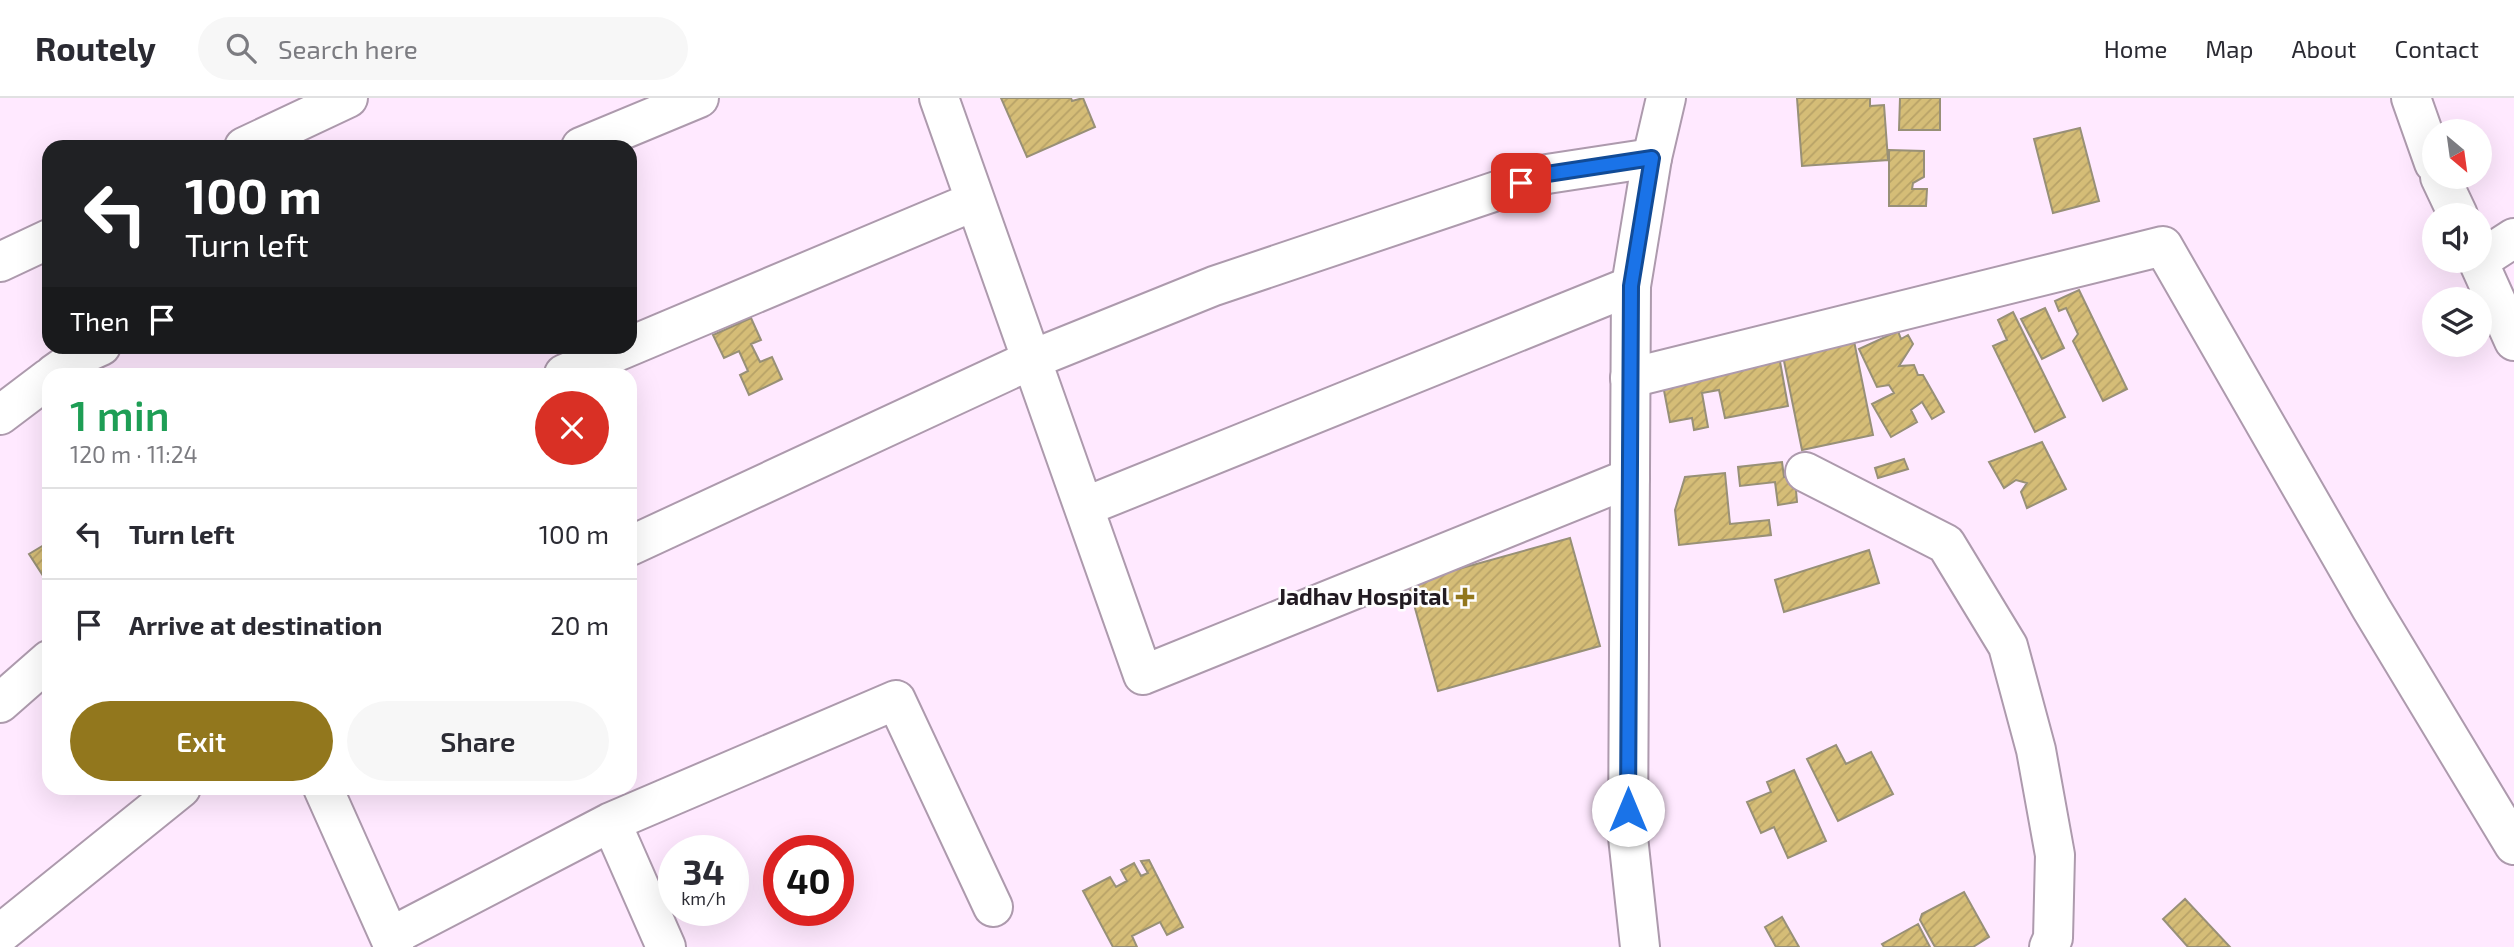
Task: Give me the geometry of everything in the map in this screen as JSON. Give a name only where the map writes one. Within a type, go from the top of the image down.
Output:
[{"type":"street","points":[[259,140],[348,98]]},
{"type":"street","points":[[598,140],[699,98]]},
{"type":"street","points":[[939,98],[1143,675],[1630,478]]},
{"type":"street","points":[[1640,947],[1628,837],[1631,286],[1652,158],[1666,98]]},
{"type":"street","points":[[2411,98],[2422,129]]},
{"type":"street","points":[[637,543],[1033,359],[1214,286],[1547,174],[1652,158]]},
{"type":"street","points":[[637,343],[975,201]]},
{"type":"street","points":[[2492,252],[2514,238]]},
{"type":"street","points":[[0,262],[42,242]]},
{"type":"street","points":[[1630,379],[2163,246],[2371,608],[2514,845]]},
{"type":"street","points":[[2484,273],[2514,341]]},
{"type":"street","points":[[1084,507],[1631,286]]},
{"type":"street","points":[[63,368],[83,354]]},
{"type":"street","points":[[578,368],[612,354]]},
{"type":"street","points":[[0,415],[42,383]]},
{"type":"street","points":[[1805,472],[1946,544],[2008,646],[2036,750],[2055,855],[2053,938],[2049,947]]},
{"type":"street","points":[[0,703],[42,666]]},
{"type":"street","points":[[326,795],[392,942],[611,822],[896,699],[993,907]]},
{"type":"street","points":[[0,934],[172,795]]},
{"type":"street","points":[[611,822],[666,947]]},
{"type":"building","points":[[1001,98],[1071,98],[1072,101],[1083,98],[1095,127],[1027,157]]},
{"type":"building","points":[[1797,98],[1870,98],[1870,106],[1884,105],[1888,160],[1802,166]]},
{"type":"building","points":[[1900,98],[1940,98],[1940,130],[1899,130]]},
{"type":"building","points":[[2080,128],[2099,201],[2053,213],[2034,139]]},
{"type":"building","points":[[1889,150],[1924,151],[1924,177],[1913,183],[1912,189],[1927,189],[1926,206],[1889,206]]},
{"type":"building","points":[[2079,290],[2127,389],[2103,401],[2073,341],[2078,334],[2066,308],[2059,311],[2055,301]]},
{"type":"building","points":[[2045,308],[2064,348],[2042,359],[2021,319]]},
{"type":"building","points":[[2013,312],[2065,417],[2035,432],[1993,346],[2007,340],[1998,320]]},
{"type":"building","points":[[751,318],[761,340],[751,344],[760,362],[772,357],[782,379],[749,395],[740,375],[748,371],[739,351],[724,358],[713,335]]},
{"type":"building","points":[[1898,331],[1901,339],[1908,335],[1913,344],[1899,366],[1914,365],[1918,375],[1923,375],[1944,412],[1932,419],[1922,402],[1911,410],[1917,422],[1891,437],[1872,404],[1894,393],[1889,385],[1877,387],[1859,349]]},
{"type":"building","points":[[1854,341],[1873,435],[1802,450],[1783,356]]},
{"type":"building","points":[[1779,356],[1788,406],[1725,418],[1719,390],[1702,393],[1708,427],[1694,430],[1692,418],[1670,422],[1662,380]]},
{"type":"building","points":[[2042,442],[2066,489],[2027,508],[2021,492],[2027,483],[2016,480],[2004,488],[1989,462]]},
{"type":"building","points":[[1904,459],[1908,469],[1878,478],[1875,468]]},
{"type":"building","points":[[1782,462],[1784,477],[1795,479],[1797,502],[1778,505],[1775,482],[1740,486],[1738,467]]},
{"type":"building","points":[[1725,473],[1730,524],[1769,520],[1771,535],[1679,545],[1675,510],[1685,477]]},
{"type":"building","points":[[1570,538],[1600,646],[1438,691],[1408,583]]},
{"type":"building","points":[[42,546],[42,574],[29,554]]},
{"type":"building","points":[[1869,550],[1879,583],[1784,612],[1775,580]]},
{"type":"building","points":[[1836,745],[1846,764],[1871,752],[1893,794],[1838,821],[1807,759]]},
{"type":"building","points":[[1794,770],[1826,841],[1788,858],[1774,827],[1761,833],[1747,802],[1771,792],[1767,782]]},
{"type":"building","points":[[1149,860],[1183,927],[1167,935],[1160,922],[1132,936],[1137,947],[1113,947],[1083,891],[1110,877],[1116,887],[1127,881],[1121,870],[1134,863],[1141,876],[1148,873],[1141,861]]},
{"type":"building","points":[[1964,892],[1989,937],[1973,947],[1935,947],[1920,920],[1922,914]]},
{"type":"building","points":[[2185,899],[2230,947],[2188,947],[2163,919]]},
{"type":"building","points":[[1782,917],[1799,947],[1776,947],[1765,927]]},
{"type":"building","points":[[1918,924],[1930,947],[1884,947],[1882,944]]},
{"type":"place","name":"Jadhav Hospital","points":[[1465,597]]},
{"type":"route","points":[[1521,183],[1547,174],[1652,158],[1631,286],[1628,810]]}]
